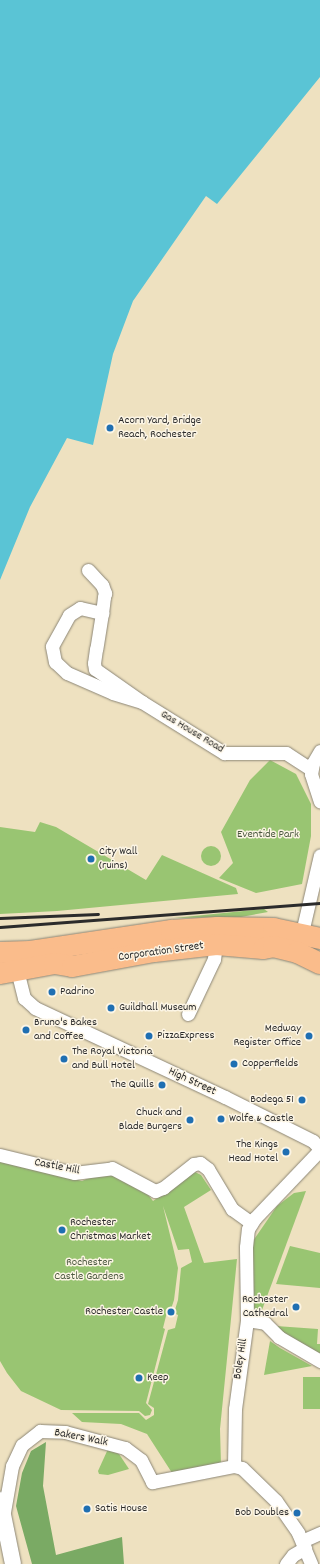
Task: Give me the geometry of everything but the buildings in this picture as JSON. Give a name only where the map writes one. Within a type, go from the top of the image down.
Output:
[{"type":"main road","name":"Corporation Street","points":[[0,952],[30,951],[193,928],[263,928],[311,935]]},
{"type":"main road","name":"Corporation Street","points":[[8,971],[33,978],[56,974],[65,966],[154,951],[216,944],[263,948],[273,946],[297,952],[320,963]]},
{"type":"main road","points":[[263,948],[270,955],[316,974],[320,973]]},
{"type":"street","name":"Gas House Road","points":[[88,570],[104,588],[102,613],[94,663],[95,669],[142,702],[224,753],[286,753],[311,769]]},
{"type":"street","name":"Gas House Road","points":[[102,613],[84,608],[72,611],[53,640],[53,658],[58,667],[67,673],[113,693],[142,702]]},
{"type":"street","points":[[320,751],[311,769],[312,779],[320,802]]},
{"type":"street","points":[[297,952],[311,935],[320,856]]},
{"type":"street","points":[[188,1014],[214,959],[216,944]]},
{"type":"street","name":"High Street","points":[[8,971],[24,998],[35,1008],[265,1117],[313,1141],[320,1150]]},
{"type":"street","points":[[251,1222],[320,1150]]},
{"type":"street","name":"Castle Hill","points":[[0,1155],[74,1173],[112,1168],[155,1191],[160,1189],[194,1164],[200,1163],[209,1171],[232,1209],[251,1222]]},
{"type":"street","name":"Boley Hill","points":[[234,1466],[234,1409],[247,1320],[246,1247],[251,1222]]},
{"type":"street","points":[[247,1320],[265,1323],[278,1337],[320,1361]]},
{"type":"street","name":"Bakers Walk","points":[[2,1508],[12,1466],[22,1445],[40,1431],[65,1432],[125,1448],[141,1460],[152,1482],[234,1466]]},
{"type":"street","points":[[234,1466],[242,1468],[271,1495],[303,1544],[311,1564]]},
{"type":"street","points":[[2,1508],[13,1564]]},
{"type":"street","points":[[286,1564],[303,1544],[320,1533]]},
{"type":"green space","name":"Eventide Park","points":[[270,760],[296,774],[311,804],[311,836],[302,884],[256,893],[219,878],[233,863],[221,832],[250,780]]},
{"type":"green space","points":[[40,822],[56,827],[146,880],[162,855],[236,888],[238,894],[57,911],[0,914],[0,827],[35,832]]},
{"type":"green space","points":[[207,846],[215,846],[221,852],[221,860],[215,866],[207,866],[201,860],[201,852]]},
{"type":"green space","points":[[264,909],[268,912],[241,917],[174,918]]},
{"type":"green space","name":"Rochester Castle Gardens","points":[[0,1161],[82,1181],[102,1172],[109,1172],[146,1192],[153,1201],[195,1172],[201,1175],[211,1190],[184,1207],[204,1263],[237,1259],[220,1429],[221,1465],[174,1476],[147,1434],[121,1424],[82,1422],[72,1413],[139,1413],[146,1420],[154,1415],[154,1408],[148,1404],[168,1330],[175,1328],[178,1315],[174,1313],[178,1300],[181,1268],[192,1262],[189,1249],[178,1250],[163,1206],[178,1268],[174,1300],[171,1309],[168,1308],[163,1328],[165,1329],[146,1403],[152,1410],[150,1415],[145,1416],[139,1411],[61,1410],[21,1391],[7,1373],[0,1361]]},
{"type":"green space","points":[[306,1191],[262,1310],[255,1313],[253,1310],[251,1244],[277,1206],[294,1193]]},
{"type":"green space","points":[[290,1246],[320,1253],[320,1288],[276,1284]]},
{"type":"green space","points":[[276,1326],[318,1329],[317,1344],[320,1344],[320,1355],[285,1337]]},
{"type":"green space","points":[[270,1341],[280,1348],[312,1366],[264,1375]]},
{"type":"green space","points":[[303,1377],[320,1377],[320,1409],[303,1409]]},
{"type":"green space","points":[[46,1442],[43,1486],[56,1555],[122,1537],[124,1564],[32,1564],[16,1506],[22,1473],[31,1451]]},
{"type":"green space","points":[[108,1449],[119,1454],[129,1469],[108,1475],[99,1474],[98,1471]]},
{"type":"water","points":[[0,0],[320,0],[320,77],[217,204],[206,196],[133,301],[113,354],[93,445],[67,438],[30,507],[0,580]]},
{"type":"railway","points":[[0,927],[320,903]]},
{"type":"railway","points":[[0,918],[98,914]]},
{"type":"place","name":"Acorn Yard, Bridge Reach, Rochester","points":[[110,428]]},
{"type":"place","name":"City Wall (ruins)","points":[[91,859]]},
{"type":"place","name":"Padrino","points":[[52,992]]},
{"type":"place","name":"Guildhall Museum","points":[[111,1008]]},
{"type":"place","name":"Bruno's Bakes and Coffee","points":[[26,1030]]},
{"type":"place","name":"PizzaExpress","points":[[149,1036]]},
{"type":"place","name":"Medway Register Office","points":[[309,1036]]},
{"type":"place","name":"The Royal Victoria and Bull Hotel","points":[[64,1059]]},
{"type":"place","name":"Copperfields","points":[[234,1064]]},
{"type":"place","name":"The Quills","points":[[162,1085]]},
{"type":"place","name":"Bodega 51","points":[[302,1100]]},
{"type":"place","name":"Wolfe & Castle","points":[[221,1119]]},
{"type":"place","name":"Chuck and Blade Burgers","points":[[190,1120]]},
{"type":"place","name":"The Kings Head Hotel","points":[[286,1152]]},
{"type":"place","name":"Rochester Christmas Market","points":[[62,1230]]},
{"type":"place","name":"Rochester Cathedral","points":[[296,1307]]},
{"type":"place","name":"Rochester Castle","points":[[171,1312]]},
{"type":"place","name":"Keep","points":[[139,1378]]},
{"type":"place","name":"Satis House","points":[[87,1509]]},
{"type":"place","name":"Bob Doubles","points":[[297,1513]]}]
